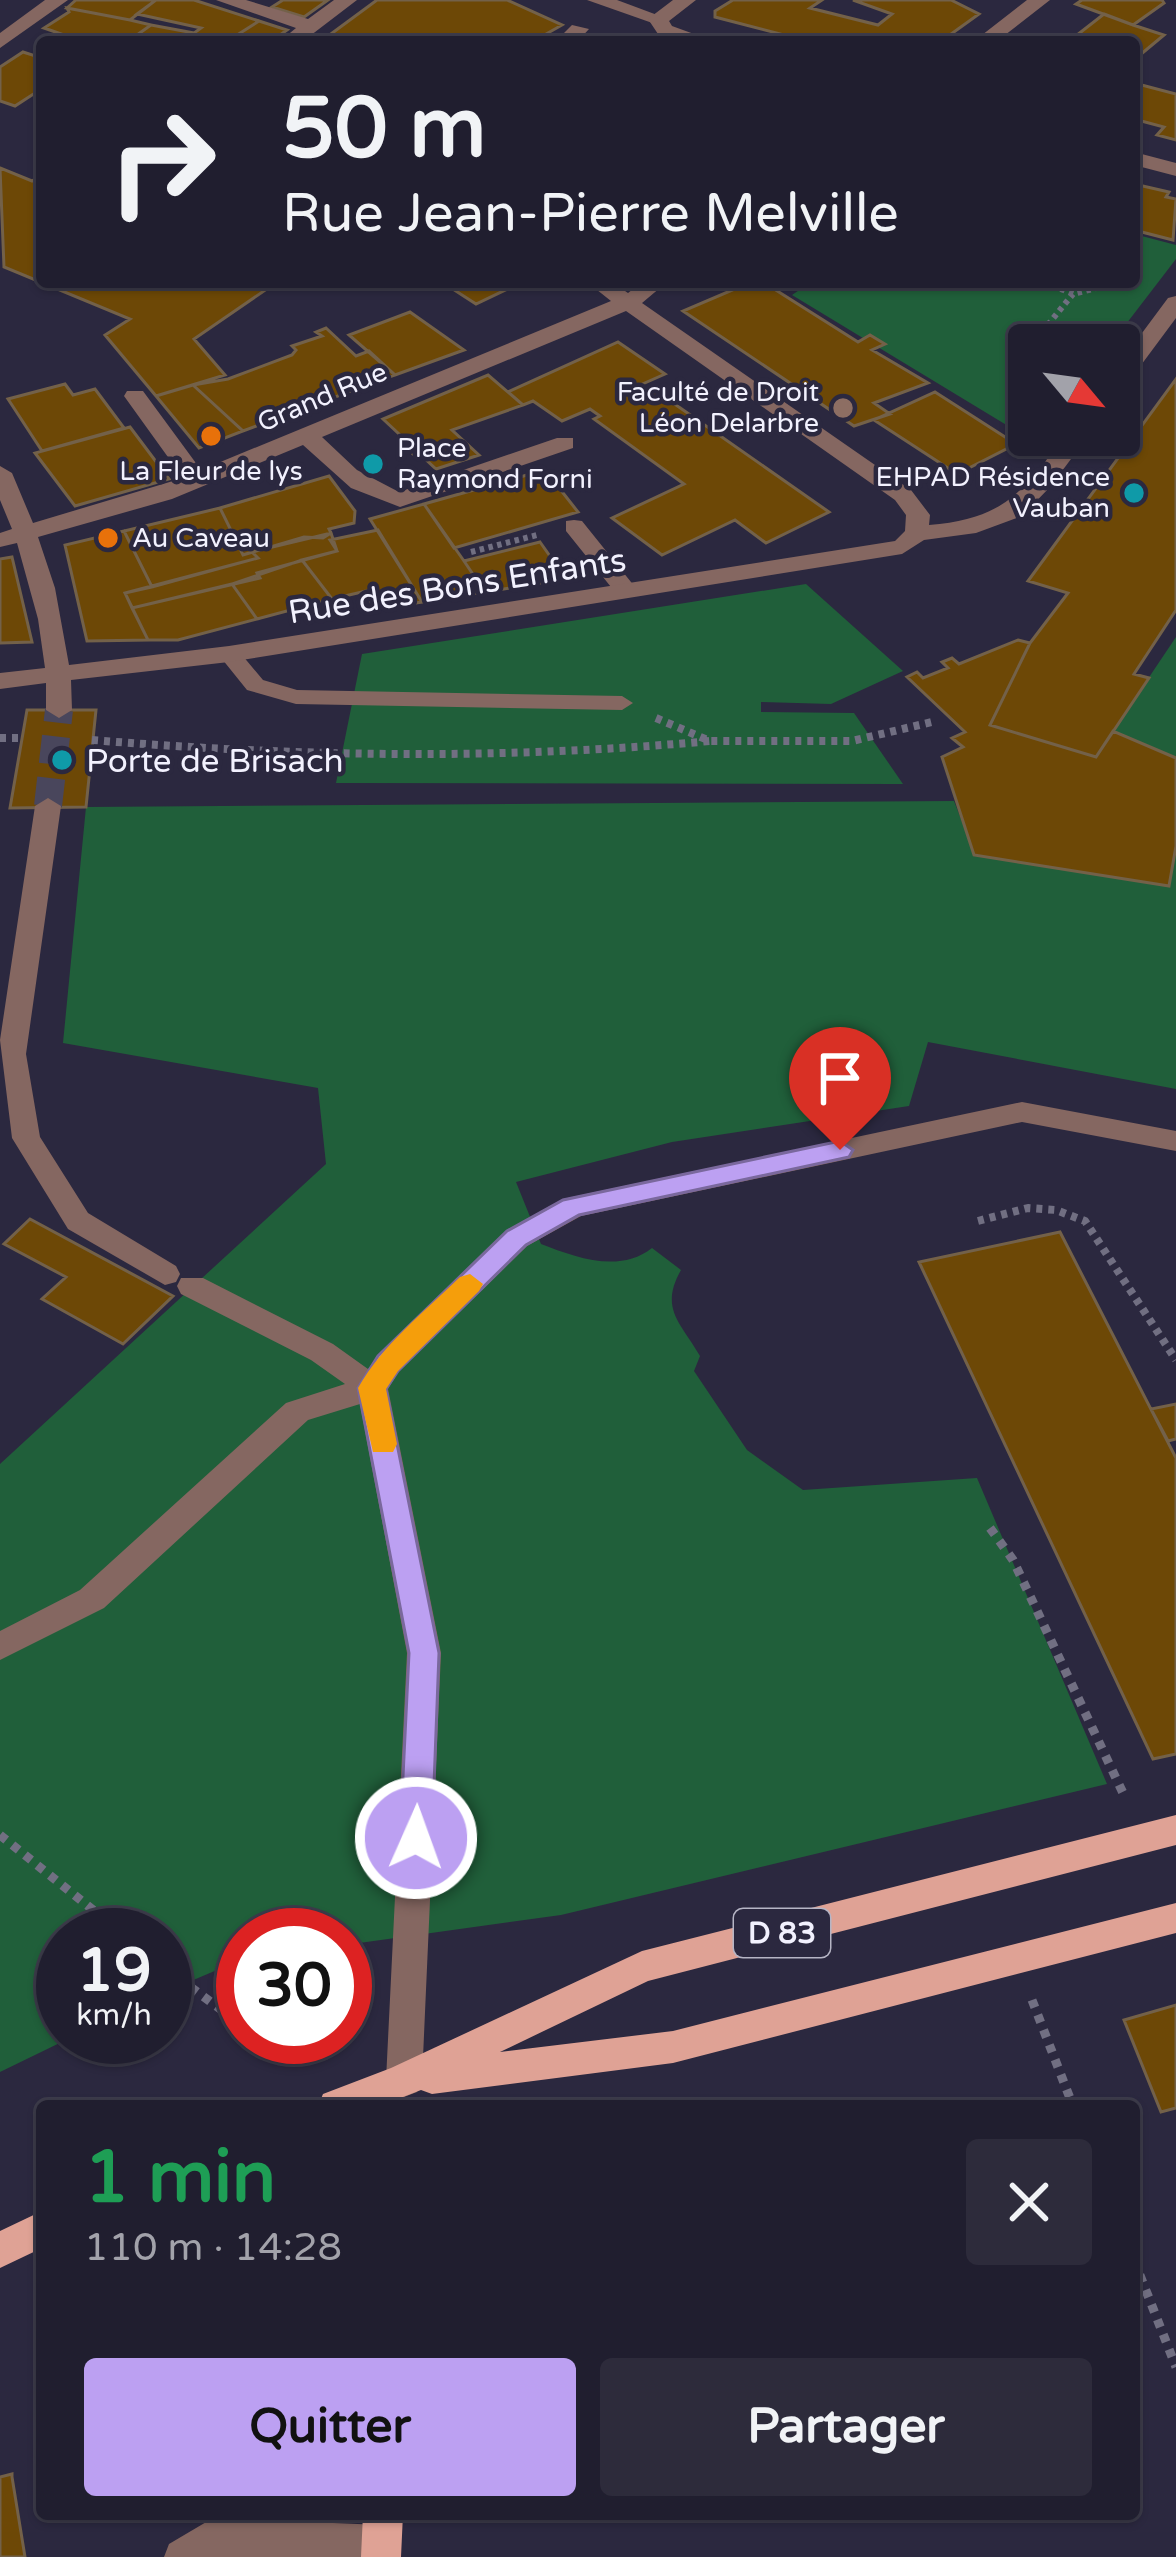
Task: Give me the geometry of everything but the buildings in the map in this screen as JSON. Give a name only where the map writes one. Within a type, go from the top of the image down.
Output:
[{"type":"main road","name":"D 83","points":[[403,2093],[642,1967],[1176,1830]]},
{"type":"main road","name":"D 83","points":[[403,2093],[673,2047],[1176,1918]]},
{"type":"main road","points":[[367,2100],[403,2093]]},
{"type":"main road","points":[[0,2249],[36,2232]]},
{"type":"street","points":[[5,39],[58,0]]},
{"type":"street","points":[[226,0],[311,26]]},
{"type":"street","points":[[298,36],[347,0]]},
{"type":"street","points":[[658,19],[686,0]]},
{"type":"street","points":[[996,0],[1033,5]]},
{"type":"street","points":[[572,36],[603,1],[658,19],[665,30],[686,36]]},
{"type":"street","points":[[991,36],[1033,5]]},
{"type":"street","points":[[5,39],[36,46]]},
{"type":"street","points":[[1140,160],[1176,170]]},
{"type":"street","points":[[607,288],[903,495],[918,515],[917,533]]},
{"type":"street","name":"Grand Rue","points":[[0,540],[28,536],[197,482],[629,302],[648,288]]},
{"type":"street","points":[[1140,351],[1176,303]]},
{"type":"street","points":[[135,396],[197,482]]},
{"type":"street","points":[[307,435],[349,478],[373,494],[400,500],[566,443]]},
{"type":"street","name":"Rue des Bons Enfants","points":[[0,681],[60,670],[229,654],[902,547],[917,533],[974,529],[1012,514],[1060,456]]},
{"type":"street","points":[[0,473],[28,536],[60,670],[58,710]]},
{"type":"street","points":[[48,806],[12,1054],[26,1138],[46,1178],[78,1221],[178,1280],[322,1352],[372,1388],[424,1653],[403,2093]]},
{"type":"street","points":[[0,1646],[92,1599],[297,1411],[372,1388],[388,1363],[517,1238],[572,1207],[1022,1112],[1176,1141]]},
{"type":"lane","points":[[574,526],[627,592]]},
{"type":"lane","points":[[229,654],[255,685],[296,698],[622,703]]},
{"type":"lane","points":[[202,2550],[382,2538]]},
{"type":"path","points":[[1058,288],[1073,294]]},
{"type":"path","points":[[1049,324],[1073,294],[1096,288]]},
{"type":"path","points":[[622,703],[710,741]]},
{"type":"path","points":[[92,740],[220,753],[584,752],[710,741],[852,741],[932,722]]},
{"type":"path","points":[[0,738],[23,738]]},
{"type":"path","points":[[978,1221],[1028,1208],[1056,1210],[1085,1221],[1176,1360]]},
{"type":"path","points":[[991,1528],[1012,1561],[1123,1793],[1141,1788]]},
{"type":"path","points":[[0,1835],[91,1908]]},
{"type":"path","points":[[1016,1959],[1071,2100]]},
{"type":"path","points":[[1140,2275],[1176,2368]]},
{"type":"green space","points":[[1140,236],[1176,245],[1176,259],[1126,324],[1008,324],[1008,426],[792,295],[802,288],[1140,288]]},
{"type":"green space","points":[[806,584],[903,671],[831,704],[761,702],[761,712],[854,713],[903,784],[336,783],[362,654]]},
{"type":"green space","points":[[1176,637],[1176,758],[1113,731]]},
{"type":"green space","points":[[954,801],[975,855],[1168,886],[1176,846],[1176,1089],[928,1042],[909,1106],[672,1142],[516,1182],[541,1244],[611,1262],[652,1248],[681,1270],[672,1306],[700,1356],[694,1371],[747,1450],[803,1490],[977,1478],[1107,1784],[561,1915],[372,1941],[372,1908],[216,1908],[216,1970],[192,1981],[192,1908],[36,1908],[36,2054],[0,2072],[0,1464],[326,1164],[318,1088],[63,1043],[86,807]]},
{"type":"tunnel","points":[[48,806],[59,710]]},
{"type":"slow traffic","points":[[383,1444],[372,1388],[388,1363],[470,1284]]},
{"type":"place","name":"Faculté de Droit Léon Delarbre","points":[[843,408]]},
{"type":"place","name":"La Fleur de lys","points":[[211,436]]},
{"type":"place","name":"Place Raymond Forni","points":[[373,464]]},
{"type":"place","name":"EHPAD Résidence Vauban","points":[[1134,493]]},
{"type":"place","name":"Au Caveau","points":[[108,538]]},
{"type":"place","name":"Porte de Brisach","points":[[62,760]]},
{"type":"route","points":[[416,1838],[424,1653],[372,1388],[388,1363],[517,1238],[572,1207],[840,1150]]}]
